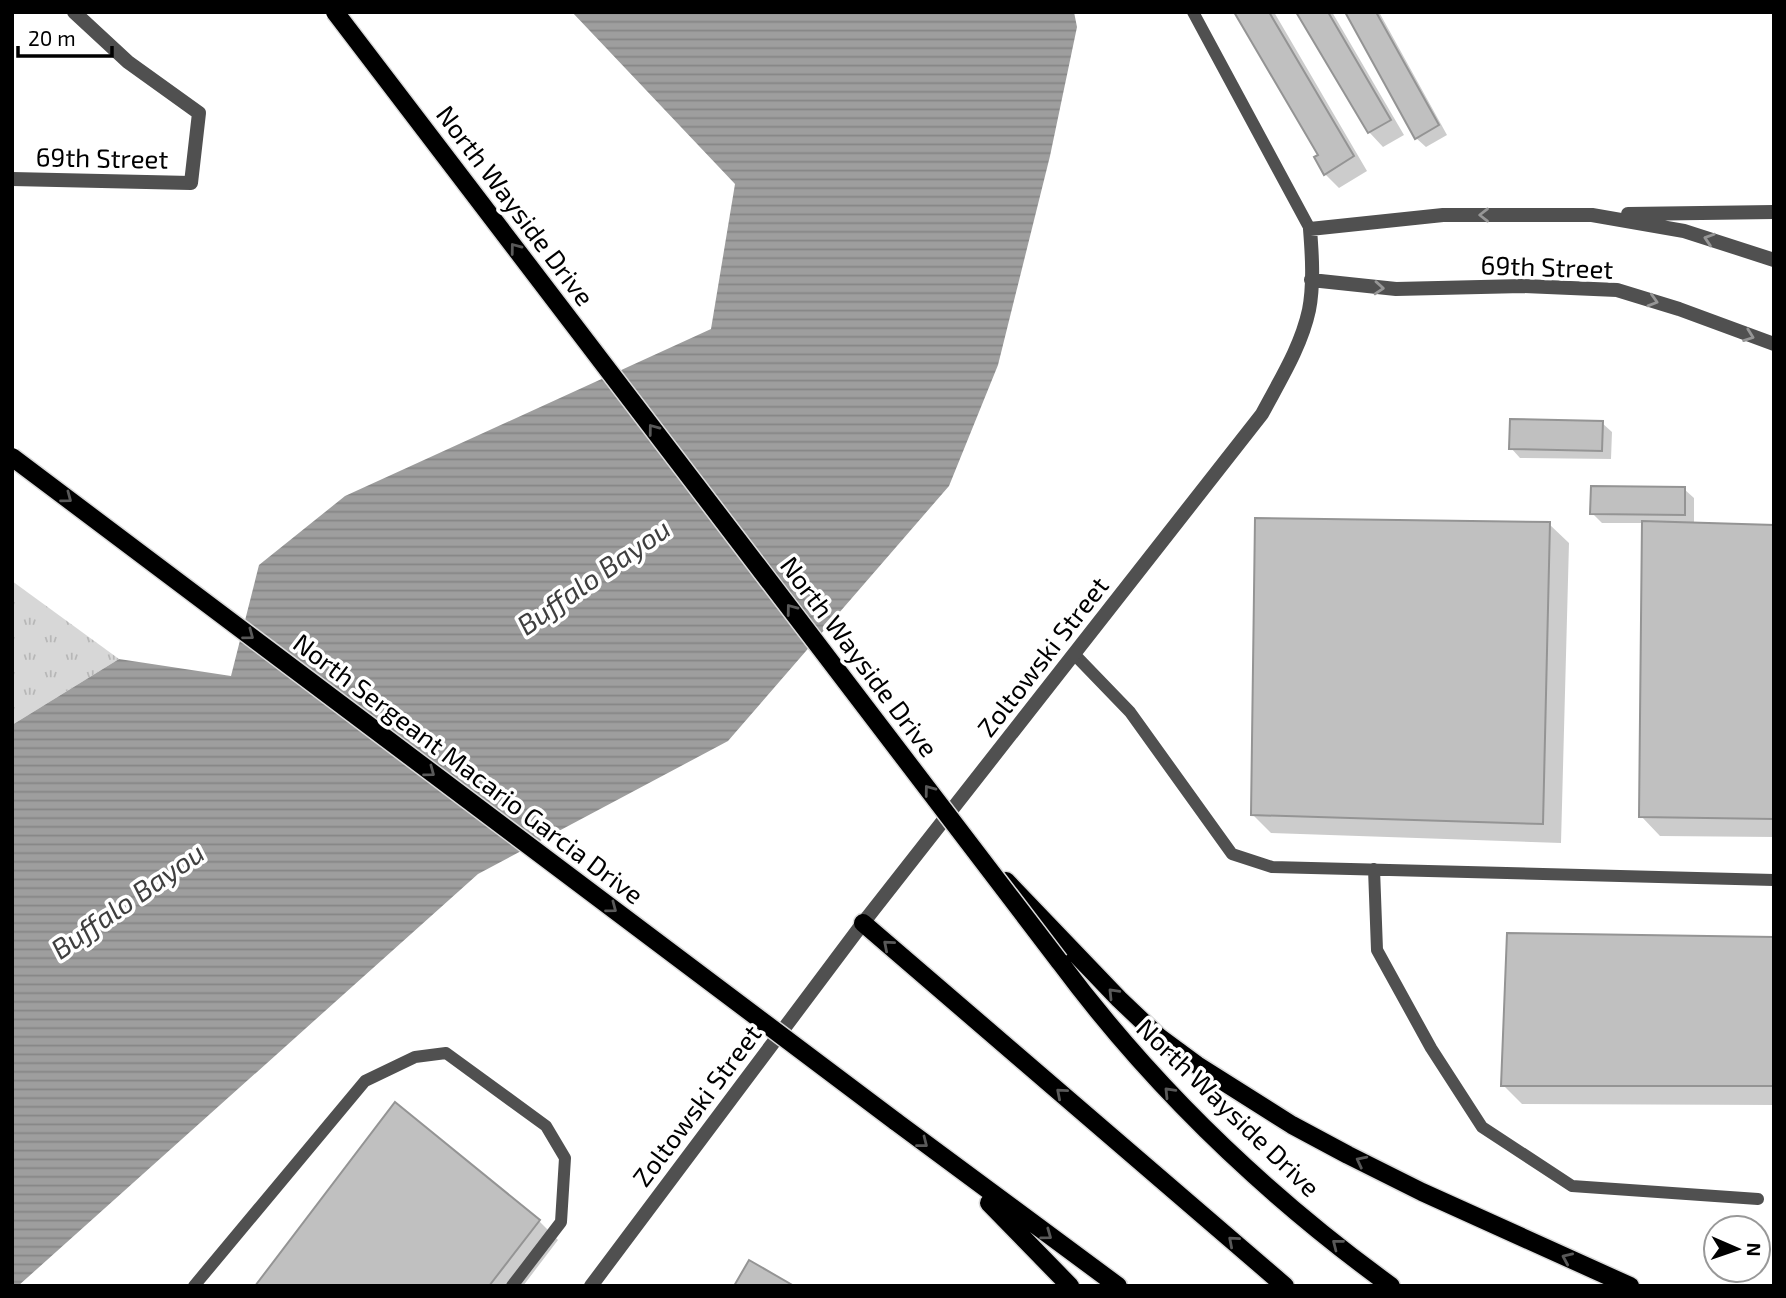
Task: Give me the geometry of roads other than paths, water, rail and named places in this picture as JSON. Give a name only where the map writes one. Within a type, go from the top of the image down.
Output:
[{"type":"main road","name":"North Wayside Drive","points":[[335,12],[1110,1028],[1199,1122],[1314,1226],[1391,1286]]},
{"type":"main road","name":"North Sergeant Macario Garcia Drive","points":[[12,457],[952,1166]]},
{"type":"main road","points":[[968,842],[1159,1037],[1196,1065],[1292,1125],[1422,1192],[1630,1286]]},
{"type":"main road","points":[[863,923],[1285,1286]]},
{"type":"main road","points":[[952,1166],[1070,1286]]},
{"type":"main road","points":[[952,1166],[1118,1286]]},
{"type":"street","name":"69th Street","points":[[12,179],[191,183],[199,113],[128,62],[75,12]]},
{"type":"street","points":[[1592,215],[1774,212]]},
{"type":"street","name":"69th Street","points":[[1310,229],[1443,215],[1592,215],[1684,230],[1774,260]]},
{"type":"street","name":"Zoltowski Street","points":[[591,1286],[863,923],[1262,414],[1293,355],[1309,308],[1312,254],[1310,229]]},
{"type":"street","name":"69th Street","points":[[1311,280],[1396,289],[1523,286],[1617,290],[1679,309],[1774,344]]},
{"type":"lane","points":[[1193,12],[1310,229]]},
{"type":"lane","points":[[1074,654],[1130,712],[1232,854],[1272,867],[1774,880]]},
{"type":"lane","points":[[1374,869],[1377,950],[1431,1048],[1482,1127],[1572,1186],[1758,1199]]},
{"type":"lane","points":[[194,1286],[365,1081],[415,1057],[446,1053],[546,1126],[565,1158],[561,1222],[512,1286]]},
{"type":"water","name":"Buffalo Bayou","points":[[572,12],[1074,12],[1077,27],[1050,156],[998,365],[949,486],[728,741],[478,874],[18,1286],[12,1286],[12,725],[119,659],[231,676],[259,565],[345,496],[711,329],[735,184]]}]
